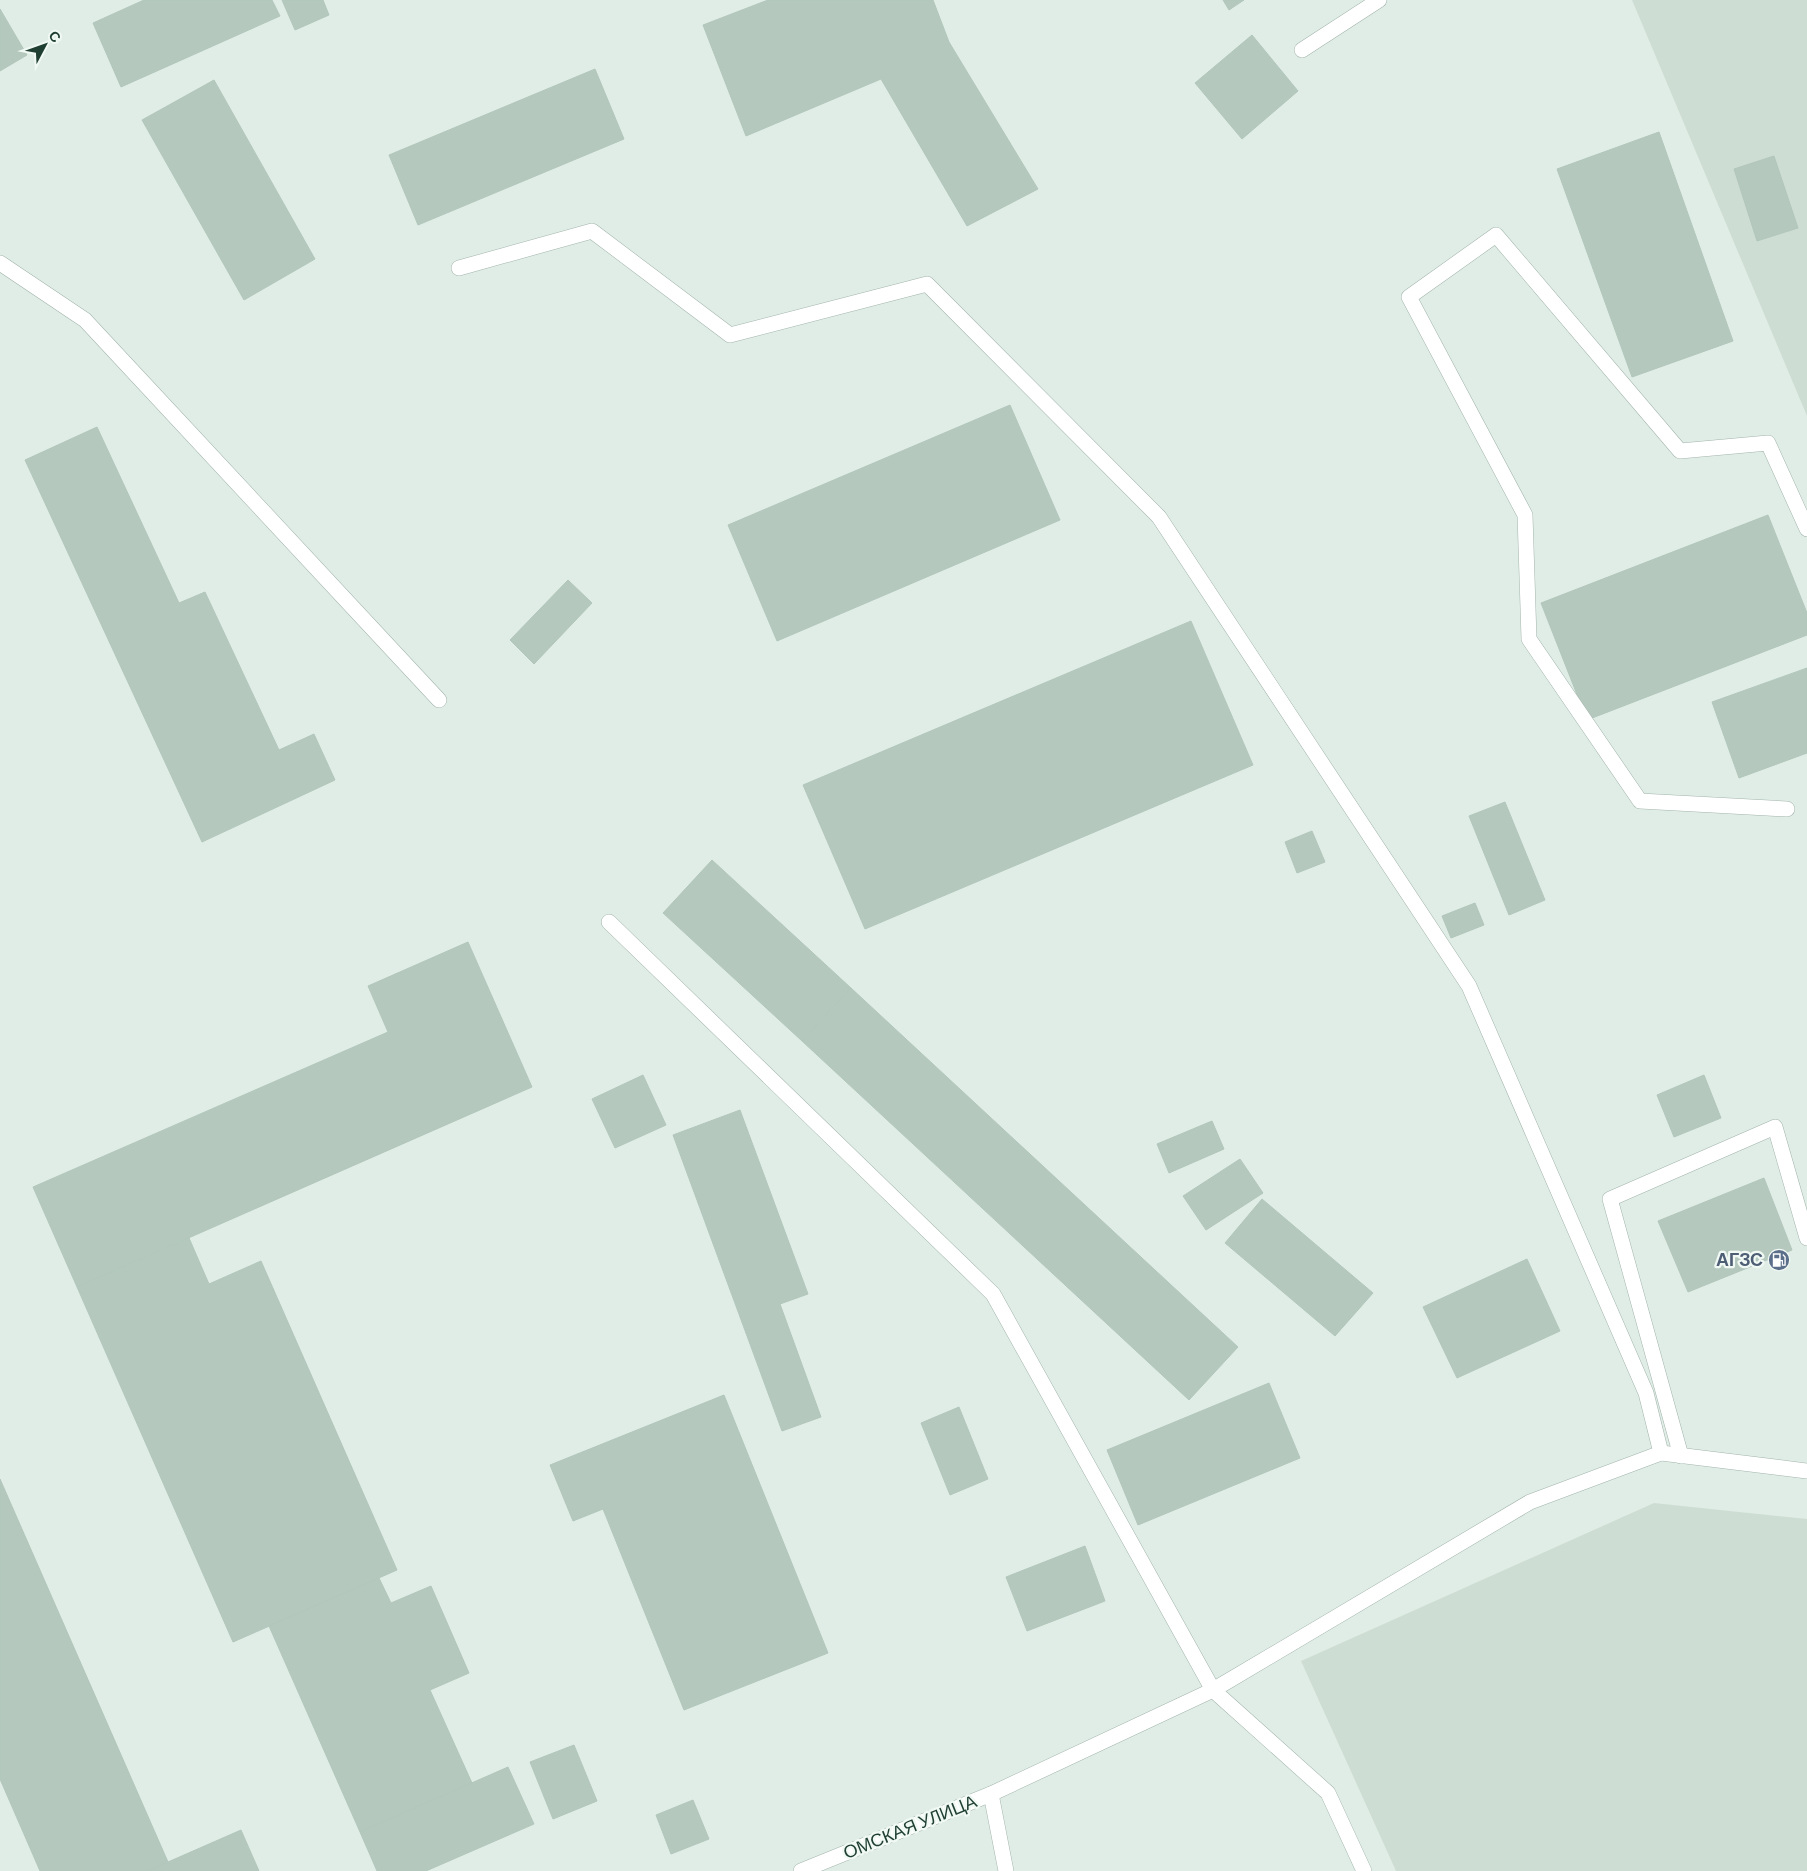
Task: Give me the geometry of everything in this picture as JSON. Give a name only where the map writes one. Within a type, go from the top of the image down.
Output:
[{"type":"street","points":[[1302,50],[1379,0]]},
{"type":"street","points":[[459,268],[592,232],[730,335],[927,284],[1159,517],[1469,986],[1646,1393],[1661,1453],[1807,1471]]},
{"type":"street","points":[[1787,810],[1640,801],[1529,639],[1525,515],[1409,297],[1496,235],[1680,451],[1768,442],[1807,529]]},
{"type":"street","points":[[0,263],[85,320],[439,700]]},
{"type":"street","points":[[609,922],[993,1294],[1214,1690],[1328,1793],[1364,1871]]},
{"type":"street","points":[[1681,1456],[1610,1198],[1775,1128],[1807,1238]]},
{"type":"street","name":"ОМСКАЯ УЛИЦА","points":[[801,1871],[992,1794],[1214,1690],[1530,1502],[1661,1453]]},
{"type":"street","points":[[992,1794],[1006,1871]]},
{"type":"shaded area","points":[[1632,0],[1807,0],[1807,416]]},
{"type":"shaded area","points":[[1654,1503],[1807,1519],[1807,1871],[1396,1871],[1301,1661]]},
{"type":"building","points":[[144,0],[272,0],[280,16],[121,87],[93,23]]},
{"type":"building","points":[[282,0],[323,0],[329,15],[295,30]]},
{"type":"building","points":[[768,0],[933,0],[949,42],[1038,189],[967,226],[881,79],[746,136],[703,25]]},
{"type":"building","points":[[1223,0],[1244,0],[1229,10]]},
{"type":"building","points":[[0,9],[27,55],[0,71]]},
{"type":"building","points":[[1252,35],[1298,91],[1242,139],[1195,83]]},
{"type":"building","points":[[595,69],[624,139],[418,225],[389,155]]},
{"type":"building","points":[[214,80],[315,259],[244,300],[142,120]]},
{"type":"building","points":[[1659,132],[1733,341],[1632,377],[1557,169]]},
{"type":"building","points":[[1774,156],[1798,228],[1757,241],[1734,169]]},
{"type":"building","points":[[1010,405],[1060,520],[777,641],[728,525]]},
{"type":"building","points":[[97,427],[179,603],[205,592],[279,750],[314,734],[335,780],[202,842],[25,460]]},
{"type":"building","points":[[1768,515],[1807,613],[1807,635],[1587,720],[1541,603]]},
{"type":"building","points":[[568,580],[592,603],[534,664],[510,640]]},
{"type":"building","points":[[1191,621],[1253,765],[865,929],[803,785]]},
{"type":"building","points":[[1807,668],[1807,753],[1739,778],[1712,702]]},
{"type":"building","points":[[1505,802],[1545,900],[1509,915],[1469,816]]},
{"type":"building","points":[[1312,831],[1325,862],[1297,873],[1285,842]]},
{"type":"building","points":[[712,860],[851,988],[802,1041],[663,913]]},
{"type":"building","points":[[1475,903],[1484,925],[1451,938],[1442,916]]},
{"type":"building","points":[[468,942],[532,1087],[77,1287],[33,1187],[388,1032],[368,986]]},
{"type":"building","points":[[851,988],[1238,1347],[1189,1400],[802,1041]]},
{"type":"building","points":[[643,1075],[666,1125],[615,1148],[592,1099]]},
{"type":"building","points":[[1704,1075],[1721,1118],[1674,1137],[1657,1095]]},
{"type":"building","points":[[740,1110],[808,1294],[780,1304],[821,1417],[782,1431],[673,1135]]},
{"type":"building","points":[[1212,1121],[1224,1149],[1169,1173],[1157,1144]]},
{"type":"building","points":[[1240,1159],[1263,1193],[1206,1230],[1183,1196]]},
{"type":"building","points":[[1764,1178],[1792,1250],[1688,1292],[1658,1221]]},
{"type":"building","points":[[1262,1199],[1373,1293],[1335,1336],[1225,1243]]},
{"type":"building","points":[[189,1238],[209,1284],[261,1261],[397,1570],[233,1642],[77,1287]]},
{"type":"building","points":[[1527,1259],[1560,1331],[1457,1378],[1423,1307]]},
{"type":"building","points":[[1269,1383],[1300,1458],[1138,1525],[1107,1450]]},
{"type":"building","points":[[724,1395],[828,1653],[684,1710],[603,1509],[573,1521],[550,1465]]},
{"type":"building","points":[[959,1407],[988,1479],[950,1495],[921,1423]]},
{"type":"building","points":[[0,1479],[168,1862],[148,1871],[40,1871],[0,1779]]},
{"type":"building","points":[[1085,1546],[1105,1601],[1027,1631],[1006,1577]]},
{"type":"building","points":[[379,1578],[391,1603],[431,1586],[469,1673],[430,1690],[472,1783],[360,1832],[269,1626]]},
{"type":"building","points":[[574,1745],[597,1801],[553,1819],[530,1762]]},
{"type":"building","points":[[508,1767],[534,1824],[426,1871],[377,1871],[360,1832]]},
{"type":"building","points":[[693,1800],[709,1839],[671,1854],[656,1815]]},
{"type":"building","points":[[241,1830],[259,1871],[148,1871],[168,1862]]},
{"type":"place","name":"АГЗС","points":[[1779,1260]]}]
